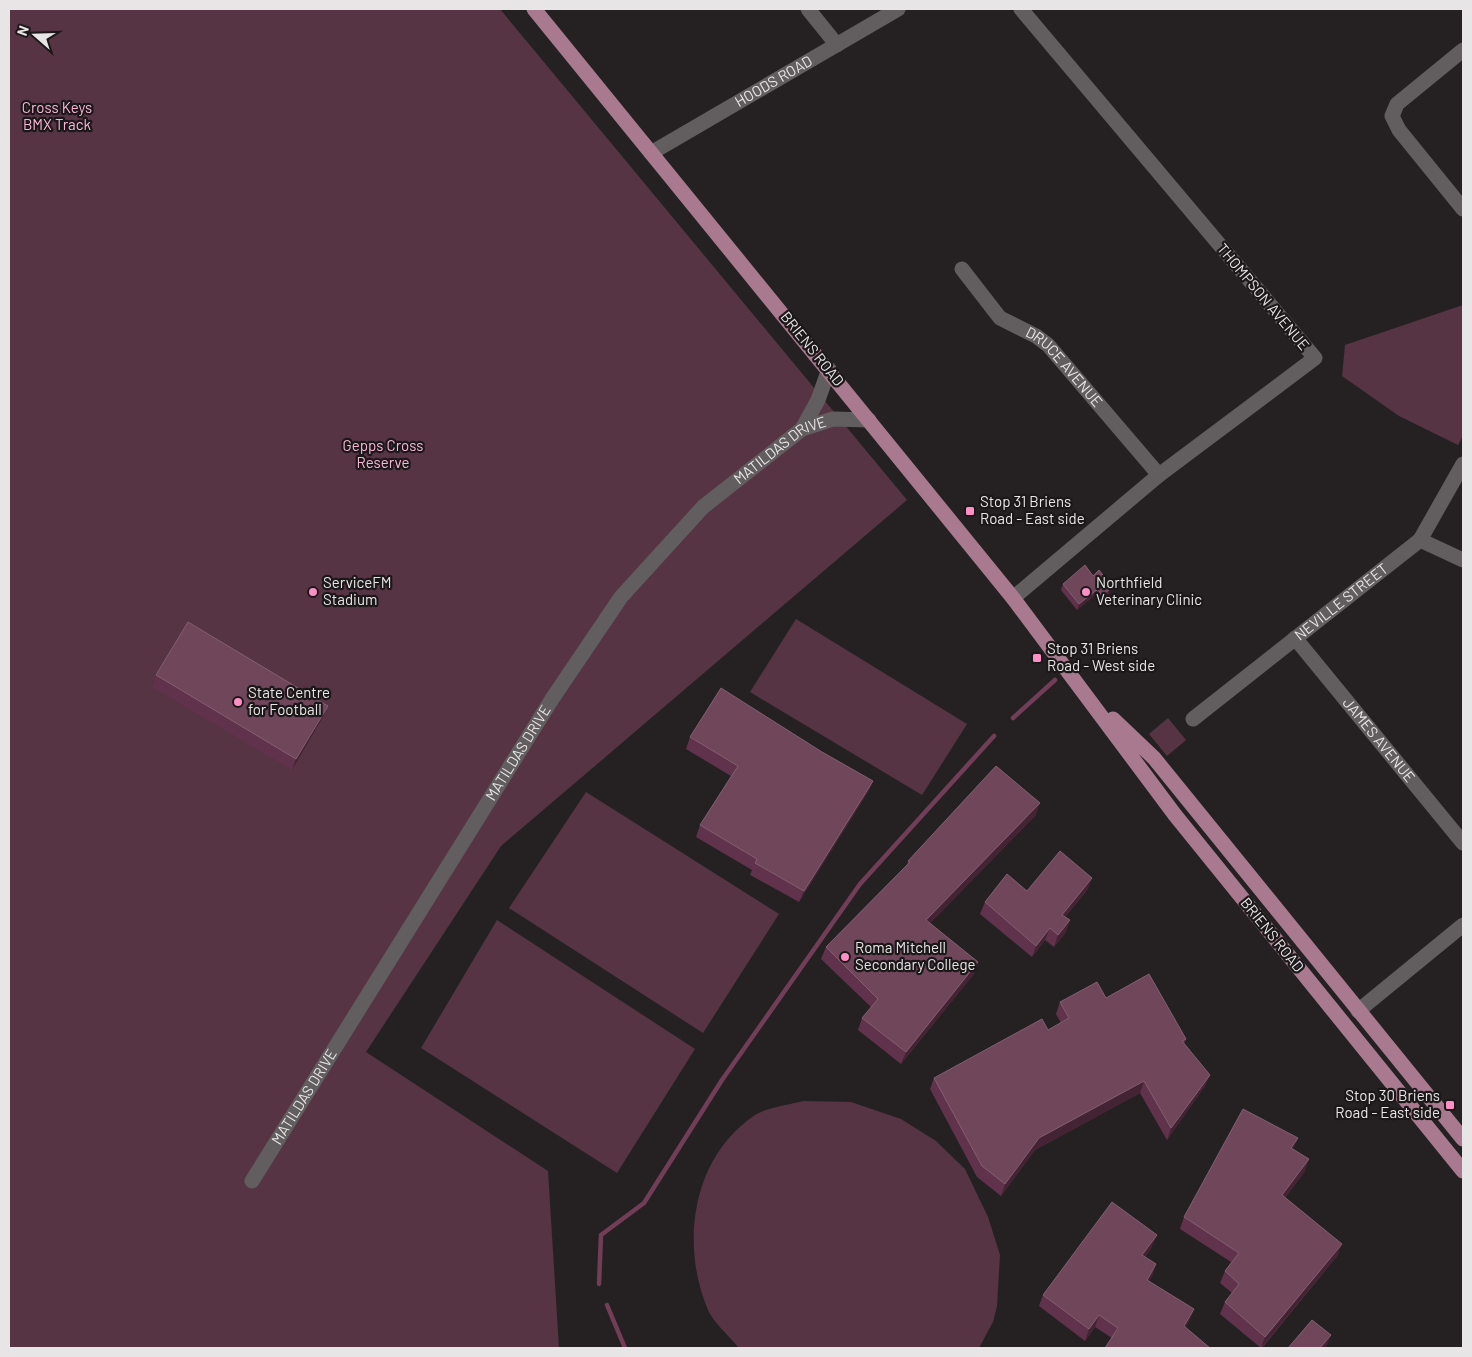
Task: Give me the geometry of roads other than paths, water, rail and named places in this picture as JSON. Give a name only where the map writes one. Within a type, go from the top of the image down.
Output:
[{"type":"main road","name":"BRIENS ROAD","points":[[534,9],[829,369],[1013,598],[1175,815],[1463,1170]]},
{"type":"main road","name":"BRIENS ROAD","points":[[1086,694],[1154,758],[1463,1140]]},
{"type":"main road","points":[[1342,1023],[1358,1011]]},
{"type":"street","points":[[808,9],[837,45]]},
{"type":"street","name":"HOODS ROAD","points":[[651,153],[898,9]]},
{"type":"street","name":"THOMPSON AVENUE","points":[[1013,598],[1159,475],[1315,358],[1021,9]]},
{"type":"street","points":[[1463,50],[1397,104],[1392,116],[1398,130],[1463,209]]},
{"type":"street","name":"DRUCE AVENUE","points":[[962,269],[1000,318],[1036,336],[1048,345],[1159,475]]},
{"type":"street","points":[[802,429],[818,400],[829,369]]},
{"type":"street","name":"MATILDAS DRIVE","points":[[252,1181],[552,699],[621,597],[703,508],[802,429],[833,419],[870,420]]},
{"type":"street","name":"NEVILLE STREET","points":[[1193,719],[1420,540],[1463,464]]},
{"type":"street","points":[[1420,540],[1463,560]]},
{"type":"street","name":"JAMES AVENUE","points":[[1295,638],[1463,843]]},
{"type":"street","points":[[1358,1011],[1463,925]]},
{"type":"waterway","points":[[1013,718],[1055,680]]},
{"type":"waterway","points":[[599,1284],[601,1235],[644,1203],[722,1080],[860,884],[994,736]]},
{"type":"waterway","points":[[607,1305],[625,1348]]},
{"type":"place","name":"Stop 31 Briens Road - East side","points":[[970,511]]},
{"type":"place","name":"ServiceFM Stadium","points":[[313,592]]},
{"type":"place","name":"Northfield Veterinary Clinic","points":[[1086,592]]},
{"type":"place","name":"Stop 31 Briens Road - West side","points":[[1037,658]]},
{"type":"place","name":"State Centre for Football","points":[[238,702]]},
{"type":"place","name":"Roma Mitchell Secondary College","points":[[845,957]]},
{"type":"place","name":"Stop 30 Briens Road - East side","points":[[1450,1105]]},
{"type":"park label","name":"Cross Keys BMX Track","points":[[57,116]]},
{"type":"park label","name":"Gepps Cross Reserve","points":[[383,454]]}]
